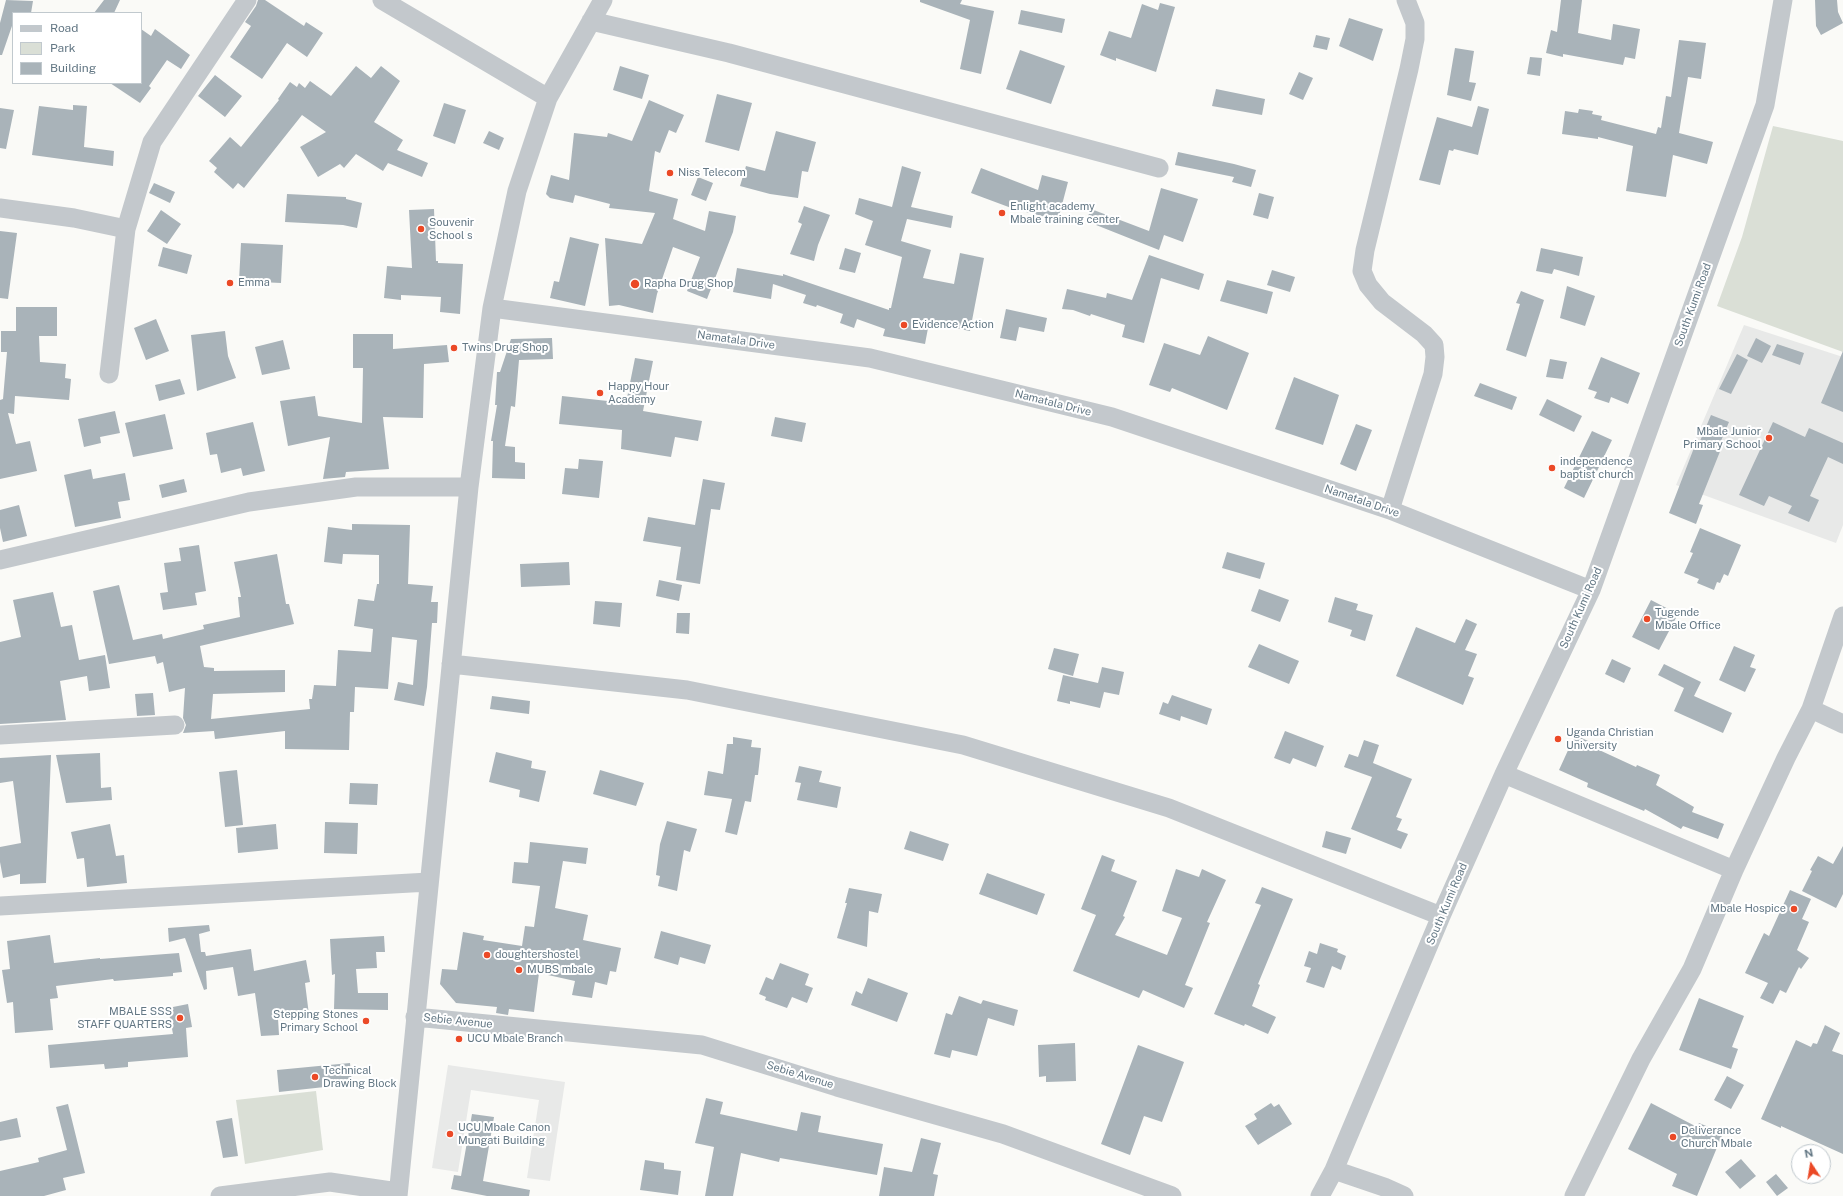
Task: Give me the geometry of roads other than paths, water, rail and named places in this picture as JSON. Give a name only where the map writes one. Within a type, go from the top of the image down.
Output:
[{"type":"street","points":[[109,374],[126,229],[152,142],[247,0]]},
{"type":"street","points":[[382,0],[548,98]]},
{"type":"street","points":[[220,1196],[330,1182],[398,1194],[469,487],[492,308],[517,190],[548,98],[603,0]]},
{"type":"street","points":[[1390,510],[1433,374],[1435,357],[1434,345],[1424,334],[1382,302],[1368,285],[1362,271],[1365,250],[1415,39],[1415,23],[1406,0]]},
{"type":"street","name":"South Kumi Road","points":[[1320,1196],[1334,1170],[1441,916],[1504,774],[1591,590],[1765,105],[1783,0]]},
{"type":"street","points":[[591,21],[729,53],[1159,168]]},
{"type":"street","points":[[0,208],[74,218],[126,229]]},
{"type":"street","name":"Namatala Drive","points":[[492,308],[870,358],[1112,417],[1390,510],[1591,590]]},
{"type":"street","points":[[0,560],[250,502],[356,487],[469,487]]},
{"type":"street","points":[[1574,1196],[1641,1059],[1692,969],[1734,870],[1786,758],[1811,709],[1843,616]]},
{"type":"street","points":[[451,664],[687,690],[963,745],[1169,808],[1441,916]]},
{"type":"street","points":[[1811,709],[1843,724]]},
{"type":"street","points":[[0,734],[175,725]]},
{"type":"street","points":[[1504,774],[1734,870]]},
{"type":"street","points":[[0,906],[429,882]]},
{"type":"street","name":"Sebie Avenue","points":[[415,1016],[702,1045],[837,1087],[1003,1134],[1172,1196]]},
{"type":"street","points":[[1334,1170],[1384,1187],[1404,1196]]},
{"type":"place","name":"Niss Telecom","points":[[670,173]]},
{"type":"place","name":"Enlight academy Mbale training center","points":[[1002,213]]},
{"type":"place","name":"Souvenir School s","points":[[421,229]]},
{"type":"place","name":"Emma","points":[[230,283]]},
{"type":"place","name":"Rapha Drug Shop","points":[[635,284]]},
{"type":"place","name":"Evidence Action","points":[[904,325]]},
{"type":"place","name":"Twins Drug Shop","points":[[454,348]]},
{"type":"place","name":"Happy Hour Academy","points":[[600,393]]},
{"type":"place","name":"Mbale Junior Primary School","points":[[1769,438]]},
{"type":"place","name":"independence baptist church","points":[[1552,468]]},
{"type":"place","name":"Tugende Mbale Office","points":[[1647,619]]},
{"type":"place","name":"Uganda Christian University","points":[[1558,739]]},
{"type":"place","name":"Mbale Hospice","points":[[1794,909]]},
{"type":"place","name":"doughtershostel","points":[[487,955]]},
{"type":"place","name":"MUBS mbale","points":[[519,970]]},
{"type":"place","name":"MBALE SSS STAFF QUARTERS","points":[[180,1018]]},
{"type":"place","name":"Stepping Stones Primary School","points":[[366,1021]]},
{"type":"place","name":"UCU Mbale Branch","points":[[459,1039]]},
{"type":"place","name":"Technical Drawing Block","points":[[315,1077]]},
{"type":"place","name":"UCU Mbale Canon Mungati Building","points":[[450,1134]]},
{"type":"place","name":"Deliverance Church Mbale","points":[[1673,1137]]}]
